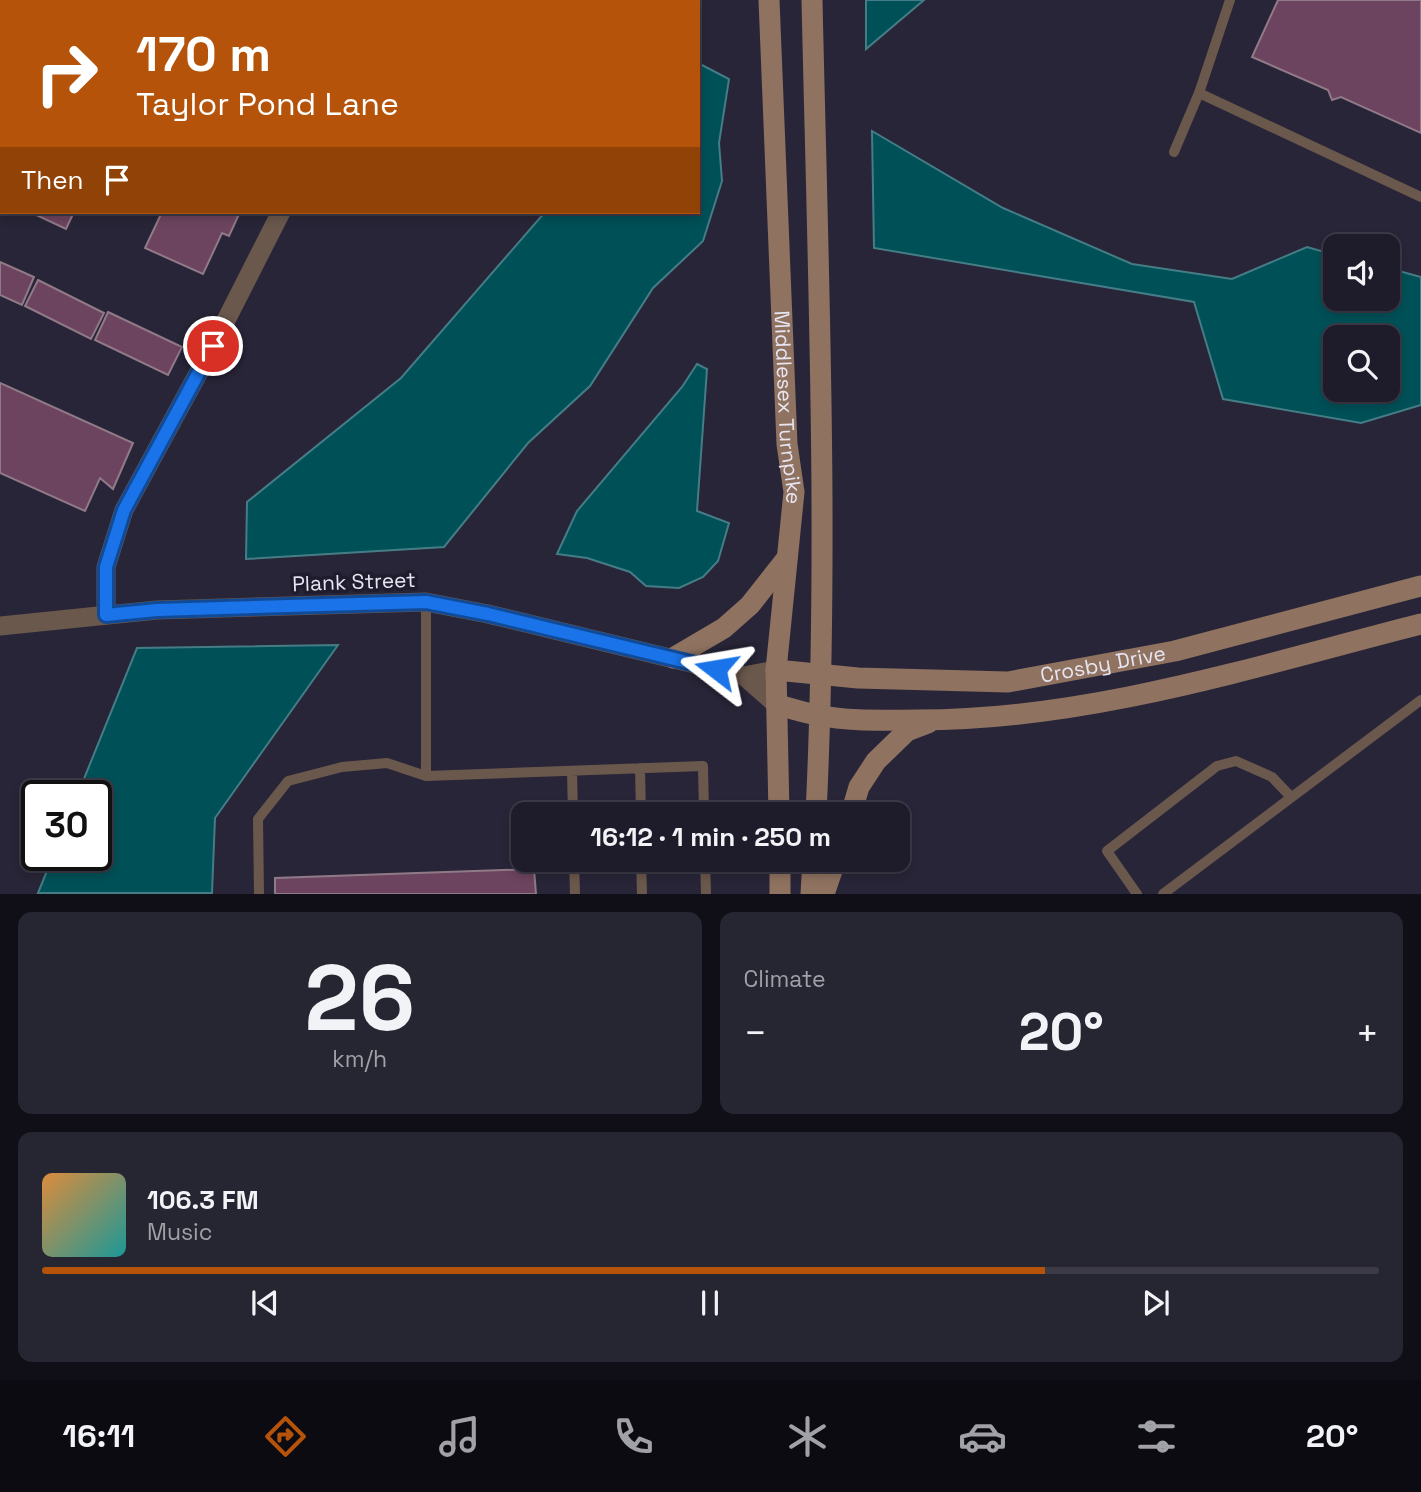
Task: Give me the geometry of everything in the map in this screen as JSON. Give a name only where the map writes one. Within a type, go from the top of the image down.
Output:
[{"type":"main road","name":"Middlesex Turnpike","points":[[769,0],[787,444],[794,492],[776,670],[779,802]]},
{"type":"main road","name":"Middlesex Turnpike","points":[[812,0],[822,448],[820,716],[816,802]]},
{"type":"main road","points":[[673,658],[724,628],[750,605],[787,558]]},
{"type":"main road","name":"Crosby Drive","points":[[776,670],[858,678],[1008,682],[1175,651],[1421,586]]},
{"type":"main road","name":"Crosby Drive","points":[[777,705],[820,716],[857,720],[991,718],[1113,702],[1421,624]]},
{"type":"main road","points":[[854,802],[859,787],[876,761],[907,731],[937,720]]},
{"type":"main road","points":[[780,872],[780,894]]},
{"type":"main road","points":[[811,894],[812,872]]},
{"type":"main road","points":[[824,894],[832,872]]},
{"type":"street","points":[[106,615],[106,567],[124,510],[213,346],[280,214]]},
{"type":"street","name":"Plank Street","points":[[0,626],[157,610],[426,602],[488,614],[744,676],[776,670]]},
{"type":"street","name":"Plank Street","points":[[744,676],[777,705]]},
{"type":"lane","points":[[1174,152],[1199,93],[1230,0]]},
{"type":"lane","points":[[1199,93],[1421,197]]},
{"type":"lane","points":[[426,602],[426,776]]},
{"type":"lane","points":[[1163,894],[1421,700]]},
{"type":"lane","points":[[1137,894],[1107,852],[1217,766],[1236,761],[1272,777],[1291,797]]},
{"type":"lane","points":[[259,894],[258,820],[288,781],[342,767],[387,763],[426,776],[703,766],[704,802]]},
{"type":"lane","points":[[640,768],[641,802]]},
{"type":"lane","points":[[572,771],[573,802]]},
{"type":"lane","points":[[574,872],[575,894]]},
{"type":"lane","points":[[641,872],[642,894]]},
{"type":"lane","points":[[705,872],[706,894]]},
{"type":"shaded area","points":[[866,0],[924,0],[866,49]]},
{"type":"shaded area","points":[[700,64],[729,79],[719,143],[722,181],[703,241],[653,288],[590,386],[528,443],[444,547],[246,559],[247,502],[401,378],[543,214],[700,214]]},
{"type":"shaded area","points":[[872,131],[1003,208],[1132,264],[1232,279],[1307,247],[1323,252],[1323,311],[1400,311],[1400,271],[1421,277],[1421,405],[1361,423],[1223,399],[1194,302],[874,248]]},
{"type":"shaded area","points":[[697,364],[707,369],[697,511],[729,523],[718,561],[703,577],[679,588],[646,586],[630,572],[587,558],[557,554],[577,511],[682,387]]},
{"type":"shaded area","points":[[338,645],[215,818],[212,893],[38,893],[47,871],[112,871],[112,780],[83,780],[137,648]]},
{"type":"building","points":[[1278,0],[1421,0],[1421,133],[1341,97],[1332,100],[1328,90],[1252,57]]},
{"type":"building","points":[[34,214],[73,214],[66,229]]},
{"type":"building","points":[[161,214],[239,214],[229,236],[222,233],[203,274],[145,248]]},
{"type":"building","points":[[0,262],[34,277],[22,305],[0,295]]},
{"type":"building","points":[[38,280],[104,313],[91,339],[25,306]]},
{"type":"building","points":[[108,312],[182,347],[168,375],[95,340]]},
{"type":"building","points":[[0,383],[133,443],[113,489],[100,478],[85,511],[0,473]]},
{"type":"building","points":[[511,870],[511,872],[534,872],[536,894],[275,894],[275,878]]},
{"type":"route","points":[[213,346],[124,510],[106,567],[106,615],[157,610],[426,602],[488,614],[716,669]]}]
